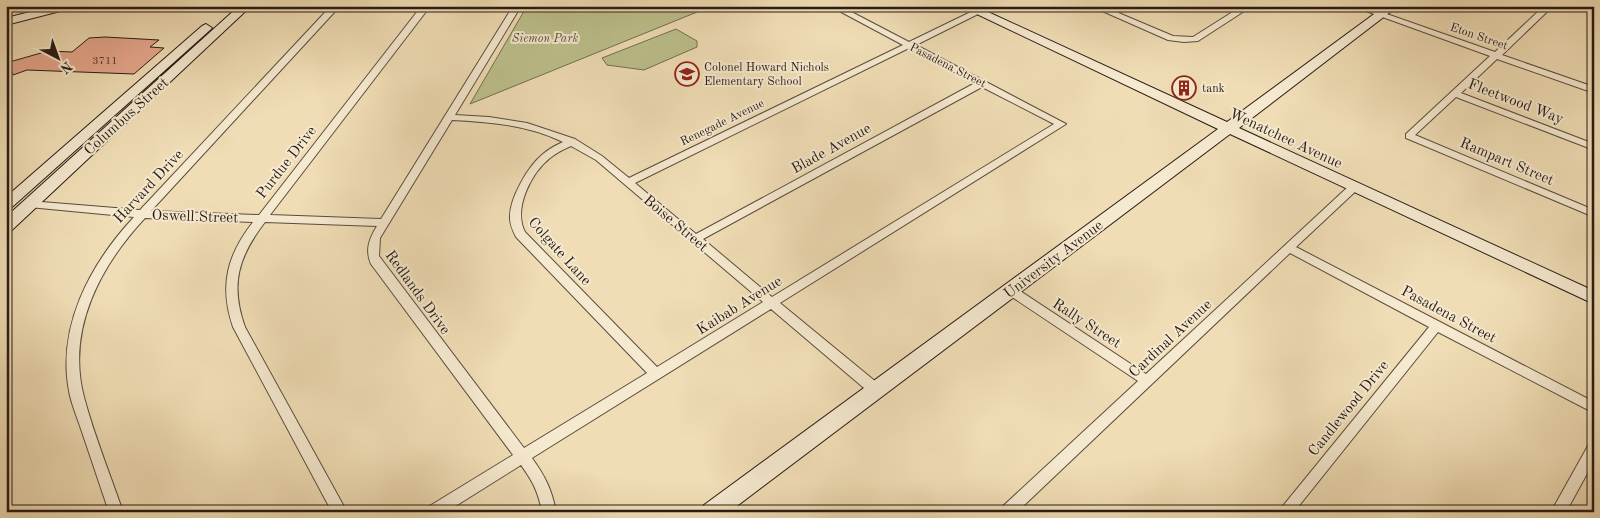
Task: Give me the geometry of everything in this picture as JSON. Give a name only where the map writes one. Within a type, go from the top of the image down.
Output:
[{"type":"street","points":[[6,22],[68,6]]},
{"type":"street","name":"Columbus Street","points":[[6,205],[230,6]]},
{"type":"street","name":"Columbus Street","points":[[6,226],[246,6]]},
{"type":"street","name":"Harvard Drive","points":[[116,512],[77,396],[72,358],[74,337],[86,294],[109,254],[142,214],[336,6]]},
{"type":"street","points":[[421,6],[516,8]]},
{"type":"street","name":"Purdue Drive","points":[[340,512],[233,314],[230,298],[233,269],[239,252],[261,219],[426,6]]},
{"type":"street","name":"Pasadena Street","points":[[834,6],[1062,124]]},
{"type":"street","points":[[1095,6],[1171,38],[1184,40],[1195,39],[1248,6]]},
{"type":"street","points":[[1108,12],[1119,6]]},
{"type":"street","name":"Eton Street","points":[[1356,6],[1387,11],[1496,56],[1594,90]]},
{"type":"street","points":[[1455,94],[1549,6]]},
{"type":"street","name":"Redlands Drive","points":[[516,8],[383,223],[372,246],[373,256],[377,264],[539,479],[545,492],[549,512]]},
{"type":"street","name":"Renegade Avenue","points":[[628,182],[910,45],[977,8]]},
{"type":"street","name":"Wenatchee Avenue","points":[[977,8],[1228,129],[1594,298]]},
{"type":"street","name":"University Avenue","points":[[712,512],[1387,11]]},
{"type":"street","name":"Blade Avenue","points":[[695,239],[982,82]]},
{"type":"street","name":"Rampart Street","points":[[1455,94],[1409,136],[1594,214]]},
{"type":"street","name":"Fleetwood Way","points":[[1455,94],[1594,147]]},
{"type":"street","name":"Boise Street","points":[[449,117],[515,123],[547,131],[572,141],[599,158],[876,390]]},
{"type":"street","name":"Kaibab Avenue","points":[[433,512],[1062,124]]},
{"type":"street","name":"Colgate Lane","points":[[572,141],[552,152],[537,164],[516,208],[514,218],[516,226],[520,234],[656,375]]},
{"type":"street","name":"Cardinal Avenue","points":[[1014,510],[1354,187]]},
{"type":"street","name":"Oswell Street","points":[[6,205],[29,204],[142,214],[383,223]]},
{"type":"street","name":"Pasadena Street","points":[[1289,248],[1594,408]]},
{"type":"street","name":"Rally Street","points":[[1010,290],[1147,382]]},
{"type":"street","name":"Candlewood Drive","points":[[1285,512],[1436,326]]},
{"type":"street","points":[[1558,512],[1594,448]]},
{"type":"green space","name":"Siemon Park","points":[[527,6],[712,6],[470,104]]},
{"type":"green space","points":[[676,29],[697,41],[697,47],[644,70],[607,65],[602,58]]},
{"type":"building","points":[[89,38],[159,40],[150,47],[164,48],[134,74],[27,70],[13,75],[12,72],[6,74],[6,63],[48,51],[72,52]]},
{"type":"place","name":"Colonel Howard Nichols Elementary School","points":[[687,74]]},
{"type":"place","name":"tank","points":[[1184,88]]}]
